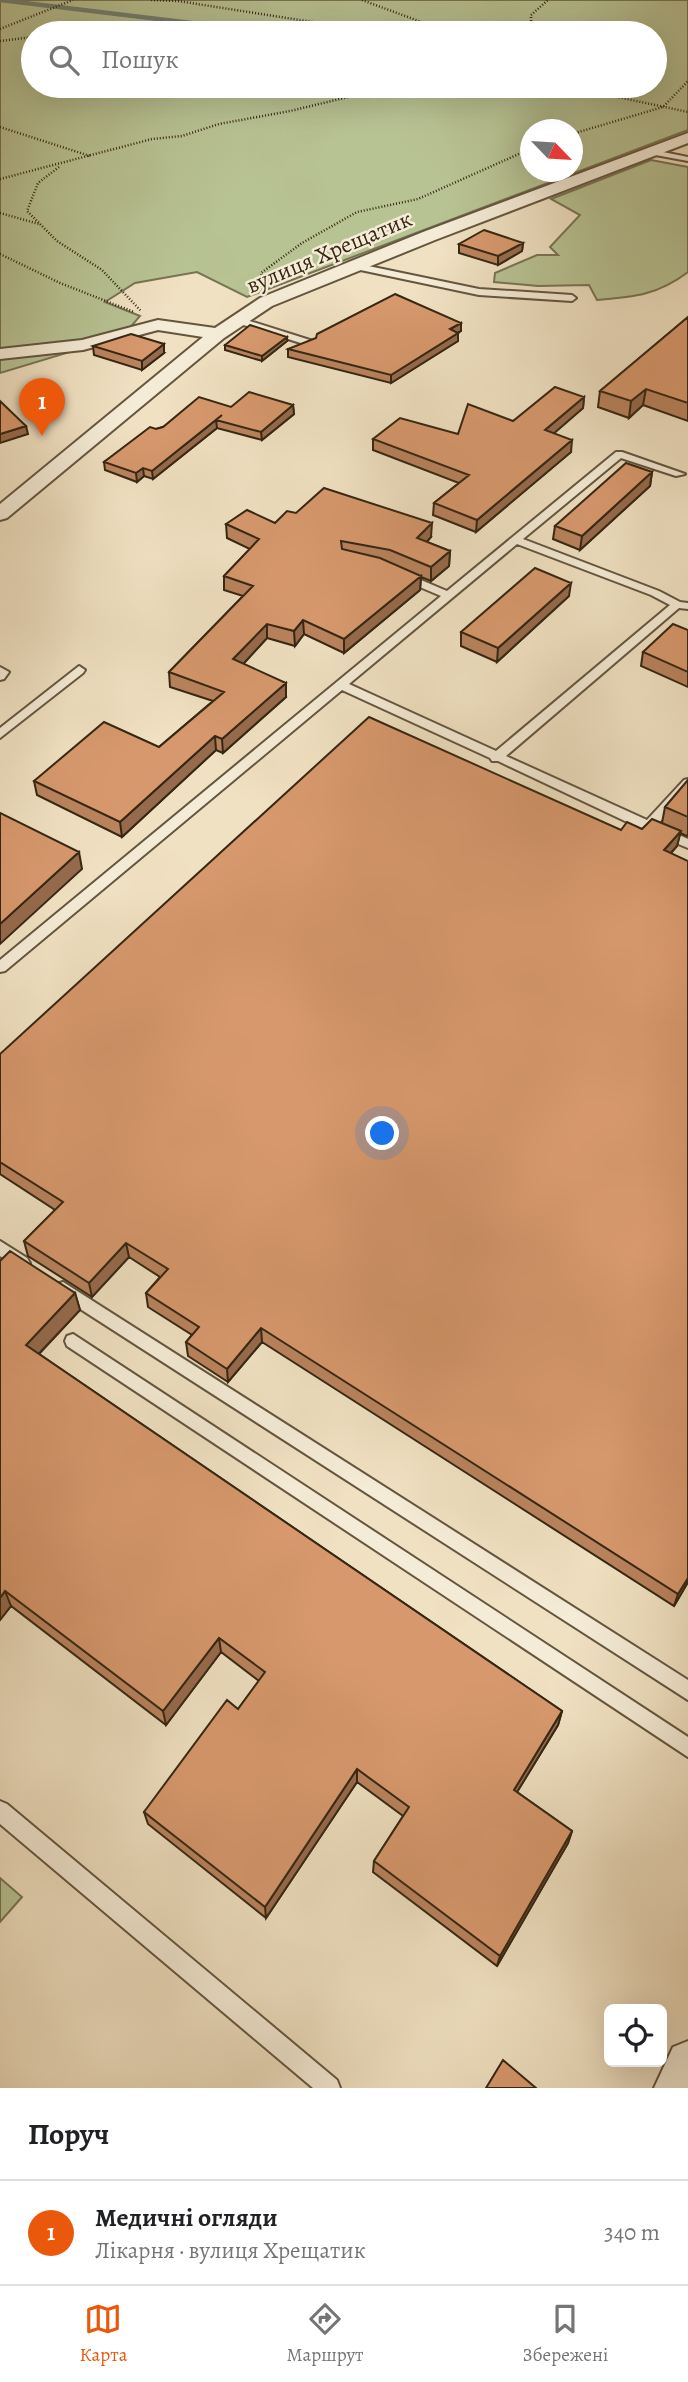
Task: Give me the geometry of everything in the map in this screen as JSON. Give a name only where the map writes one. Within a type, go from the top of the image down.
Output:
[{"type":"street","name":"вулиця Хрещатик","points":[[0,514],[218,334],[266,302],[688,138]]},
{"type":"street","points":[[0,354],[83,345],[158,325],[218,334]]},
{"type":"street","points":[[675,2088],[688,2062]]},
{"type":"lane","points":[[653,152],[688,159]]},
{"type":"lane","points":[[354,266],[479,292],[572,298]]},
{"type":"lane","points":[[237,320],[310,343]]},
{"type":"lane","points":[[0,967],[619,454],[680,474]]},
{"type":"lane","points":[[496,758],[682,606],[656,593],[516,540]]},
{"type":"lane","points":[[397,573],[448,595]]},
{"type":"lane","points":[[0,734],[79,670]]},
{"type":"lane","points":[[0,671],[3,672],[0,676]]},
{"type":"lane","points":[[339,684],[687,847]]},
{"type":"lane","points":[[648,827],[688,783]]},
{"type":"lane","points":[[0,1248],[688,1691]]},
{"type":"lane","points":[[72,1341],[688,1748]]},
{"type":"lane","points":[[0,1811],[329,2088]]},
{"type":"path","points":[[0,29],[73,0]]},
{"type":"path","points":[[151,0],[178,1],[306,21]]},
{"type":"path","points":[[362,0],[419,21]]},
{"type":"path","points":[[531,21],[531,15],[548,0]]},
{"type":"path","points":[[0,41],[21,38]]},
{"type":"path","points":[[583,131],[663,107],[688,81]]},
{"type":"path","points":[[0,179],[152,139],[182,136],[219,124],[290,111],[336,98]]},
{"type":"path","points":[[621,98],[688,112]]},
{"type":"path","points":[[0,127],[91,156]]},
{"type":"path","points":[[266,302],[261,273],[302,243],[357,212],[418,199],[520,153]]},
{"type":"path","points":[[0,254],[60,283],[147,317],[102,271],[57,241],[27,211],[38,183],[62,164]]},
{"type":"path","points":[[0,213],[40,224]]},
{"type":"green space","points":[[0,0],[688,0],[688,130],[583,170],[583,119],[520,119],[520,182],[551,182],[247,297],[197,272],[135,283],[105,302],[140,316],[123,336],[0,373]]},
{"type":"green space","points":[[651,160],[688,167],[688,272],[666,286],[645,294],[597,300],[589,285],[538,286],[494,282],[495,273],[537,255],[558,255],[550,247],[580,215],[551,199]]},
{"type":"green space","points":[[0,1878],[22,1897],[0,1922]]},
{"type":"building","points":[[484,230],[523,243],[498,256],[459,244]]},
{"type":"building","points":[[395,294],[461,323],[450,329],[458,333],[391,375],[288,349],[316,338],[317,334]]},
{"type":"building","points":[[688,317],[688,403],[646,389],[631,401],[600,391]]},
{"type":"building","points":[[250,325],[287,337],[262,356],[225,345]]},
{"type":"building","points":[[131,334],[164,344],[142,361],[93,346]]},
{"type":"building","points":[[555,387],[584,397],[545,430],[572,440],[477,520],[434,503],[469,475],[373,439],[400,418],[458,434],[468,404],[513,421]]},
{"type":"building","points":[[249,392],[293,405],[261,432],[216,420],[222,415],[152,471],[143,468],[136,473],[104,462],[150,427],[163,427],[199,397],[231,407]]},
{"type":"building","points":[[0,401],[26,426],[0,434]]},
{"type":"building","points":[[626,463],[652,472],[582,536],[555,526]]},
{"type":"building","points":[[324,488],[432,523],[417,538],[450,551],[431,567],[390,550],[341,541],[342,549],[380,558],[421,576],[344,639],[303,620],[294,631],[267,624],[233,659],[286,683],[222,739],[215,736],[120,822],[34,781],[104,722],[159,747],[224,692],[169,672],[253,586],[224,576],[259,539],[226,524],[247,510],[275,523],[287,511],[296,513]]},
{"type":"building","points":[[535,568],[571,583],[498,648],[461,632]]},
{"type":"building","points":[[673,624],[688,630],[688,672],[643,652]]},
{"type":"building","points":[[369,717],[621,830],[627,822],[642,829],[652,819],[681,831],[664,850],[688,861],[688,1578],[678,1594],[261,1328],[227,1369],[186,1342],[199,1327],[146,1293],[168,1269],[126,1243],[89,1283],[24,1241],[63,1202],[0,1162],[0,1054]]},
{"type":"building","points":[[688,780],[688,817],[665,807]]},
{"type":"building","points":[[0,813],[79,852],[0,924]]},
{"type":"building","points":[[10,1251],[75,1293],[26,1345],[562,1711],[514,1790],[572,1831],[500,1956],[374,1861],[409,1807],[357,1769],[265,1907],[144,1812],[227,1700],[238,1709],[265,1672],[219,1638],[163,1711],[5,1591],[0,1598],[0,1261]]},
{"type":"building","points":[[503,2060],[536,2088],[486,2088]]},
{"type":"waterway","points":[[0,0],[174,21]]},
{"type":"place","name":"Медичні огляди","points":[[42,436]]}]
